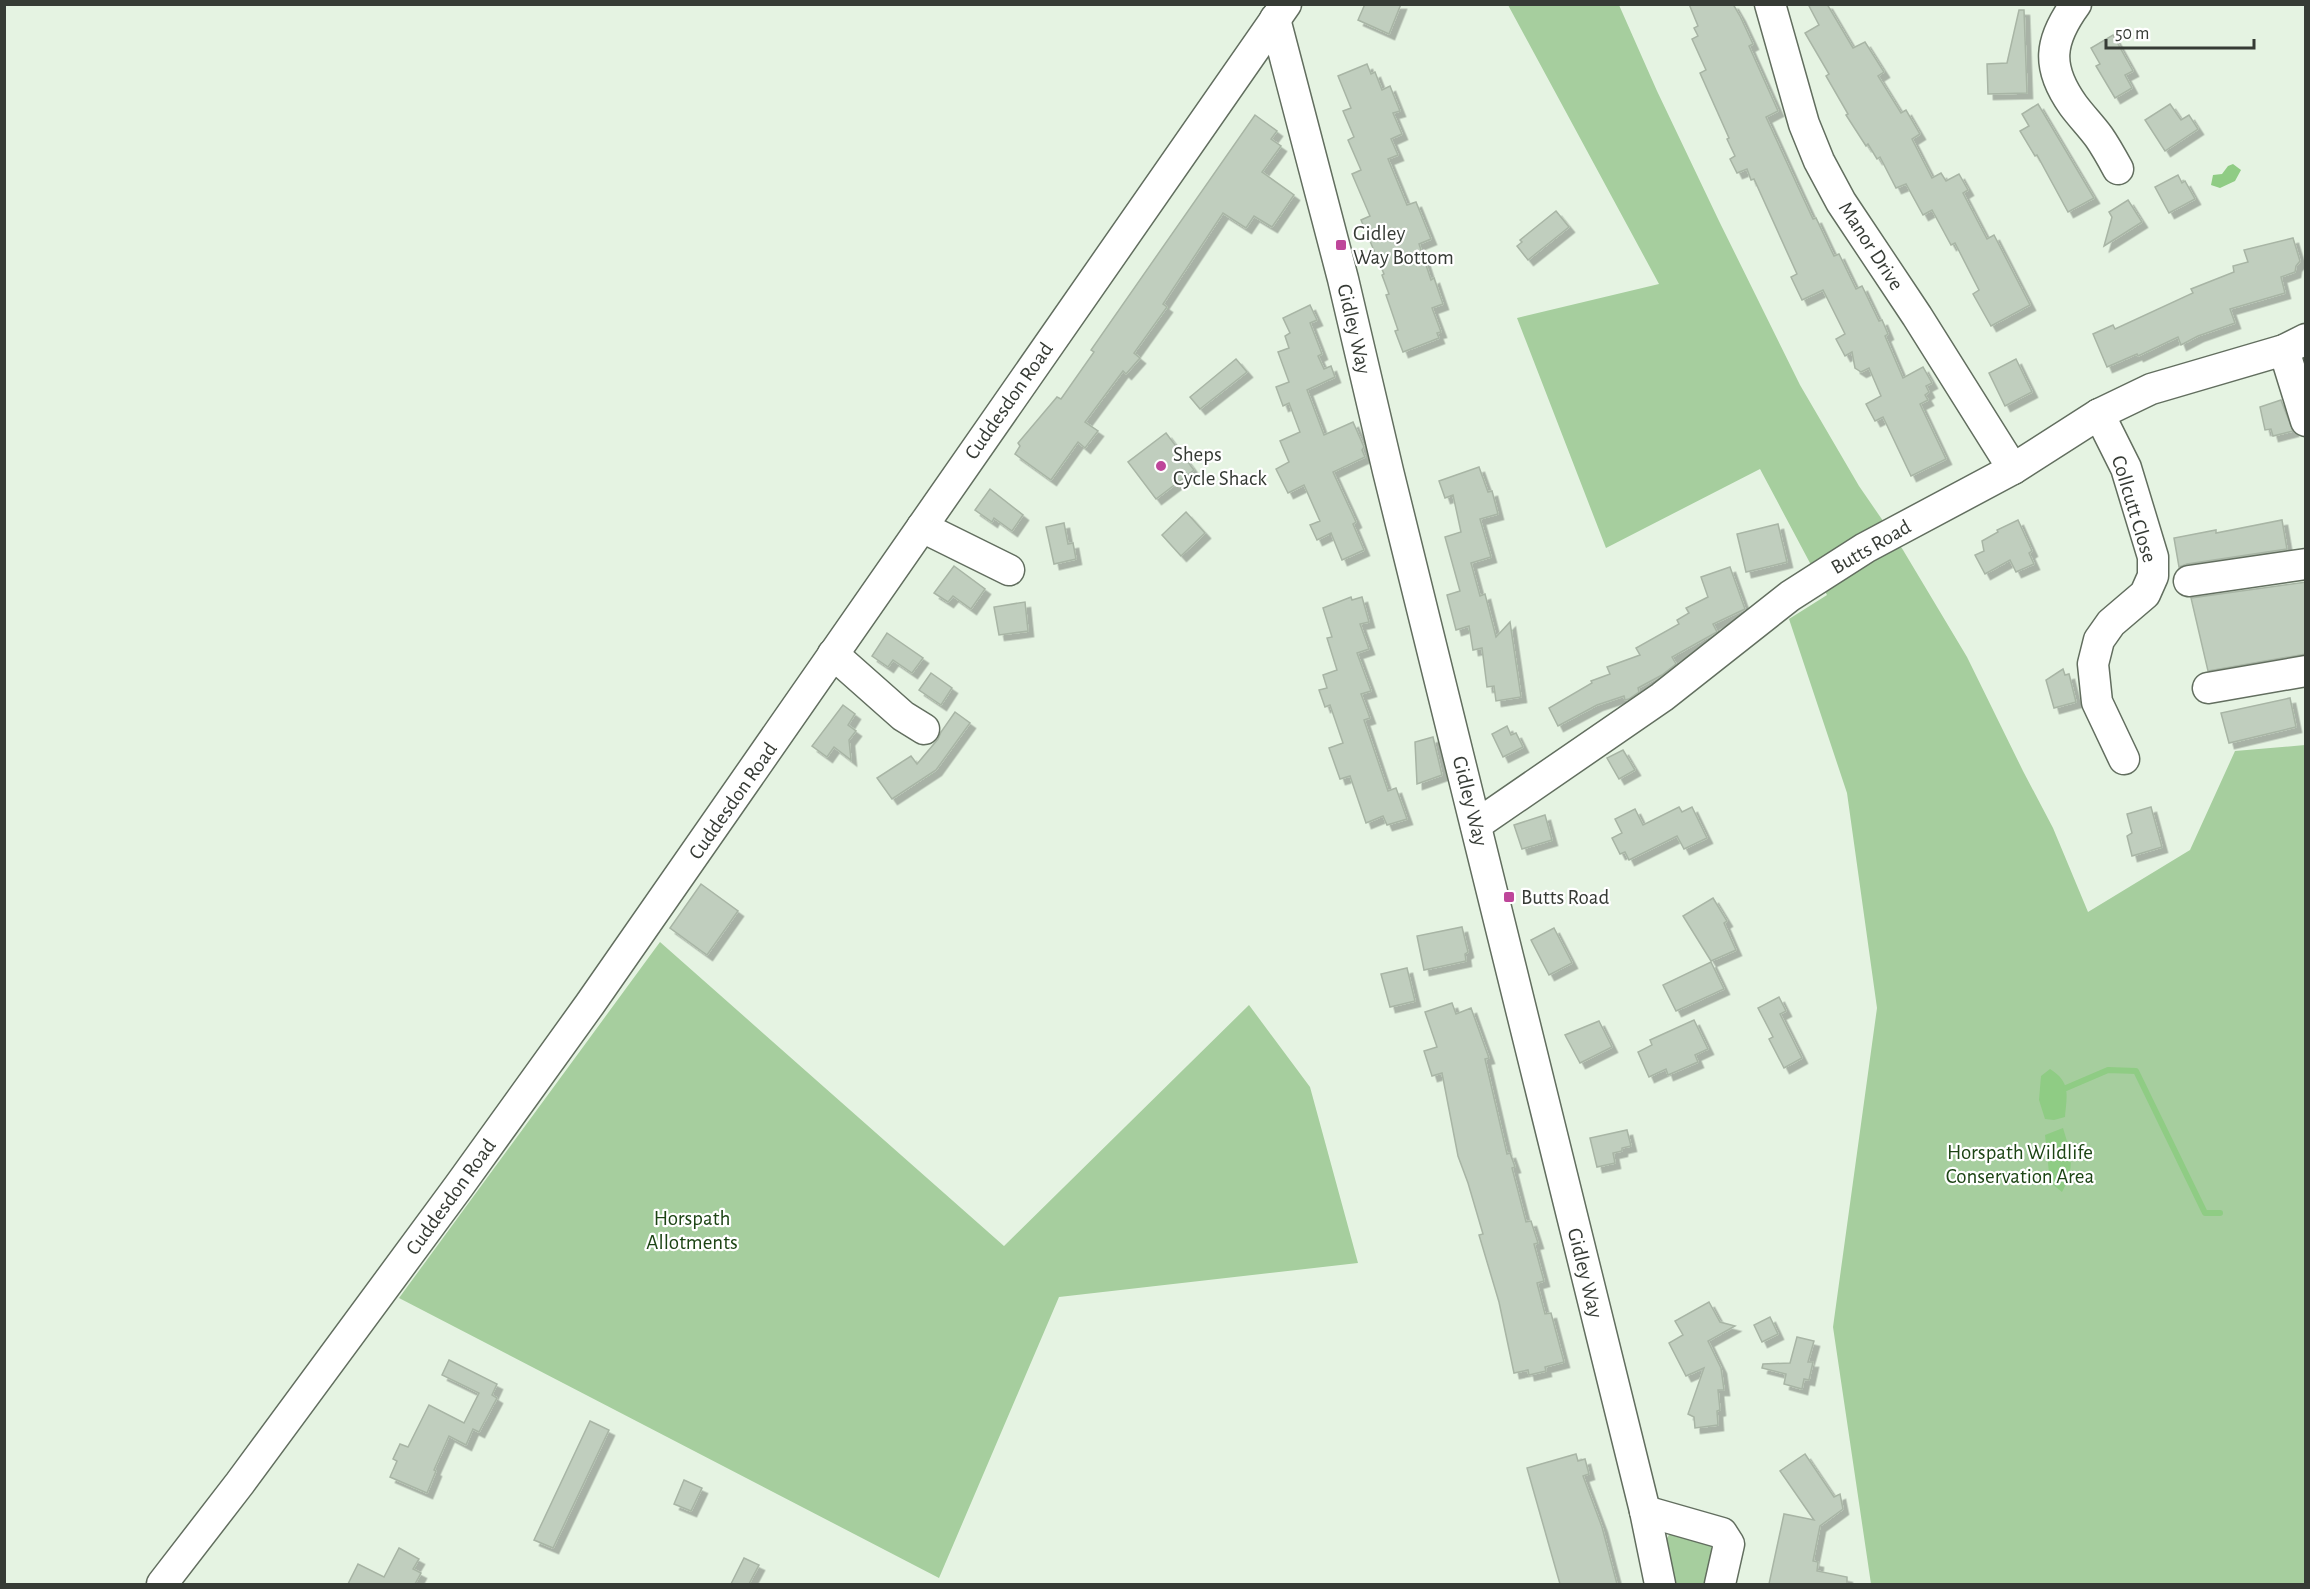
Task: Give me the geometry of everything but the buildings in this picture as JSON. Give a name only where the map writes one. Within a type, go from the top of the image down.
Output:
[{"type":"street","name":"Manor Drive","points":[[1770,4],[1804,124],[1819,161],[1841,202],[1927,331],[2013,469]]},
{"type":"street","points":[[2076,4],[2063,21],[2054,43],[2054,62],[2059,83],[2073,106],[2099,137],[2118,169]]},
{"type":"street","name":"Cuddesdon Road","points":[[162,1584],[240,1483],[459,1186],[699,850],[832,654],[1280,12]]},
{"type":"street","name":"Gidley Way","points":[[1280,12],[1388,471],[1645,1511],[1660,1584]]},
{"type":"street","name":"Butts Road","points":[[1476,825],[1662,698],[1802,587],[1865,548],[2013,469],[2098,414],[2151,389],[2295,344]]},
{"type":"street","points":[[2295,344],[2306,422]]},
{"type":"street","name":"Collcutt Close","points":[[2098,414],[2126,468],[2153,557],[2153,576],[2145,594],[2111,622],[2099,640],[2093,664],[2097,702],[2124,759]]},
{"type":"street","points":[[922,527],[1009,570]]},
{"type":"street","points":[[2189,581],[2306,564]]},
{"type":"street","points":[[832,654],[906,727]]},
{"type":"street","points":[[2208,688],[2306,671]]},
{"type":"street","points":[[1645,1511],[1722,1533],[1729,1544],[1720,1584]]},
{"type":"green space","name":"Horspath Wildlife Conservation Area","points":[[1508,5],[1619,5],[1657,91],[1800,385],[1859,486],[1903,550],[1967,657],[2053,828],[2088,912],[2190,850],[2235,751],[2305,745],[2305,1584],[1871,1584],[1833,1327],[1877,1008],[1847,793],[1789,619],[1827,595],[1760,469],[1606,548],[1517,318],[1659,284]]},
{"type":"green space","name":"Horspath Allotments","points":[[660,942],[1004,1246],[1249,1005],[1310,1087],[1358,1263],[1059,1297],[939,1578],[399,1298]]},
{"type":"green space","points":[[1670,1533],[1722,1548],[1715,1584],[1676,1584],[1666,1540]]},
{"type":"shaded area","points":[[2233,164],[2241,170],[2235,181],[2220,188],[2211,185],[2213,175],[2222,174],[2228,166]]},
{"type":"shaded area","points":[[2050,1069],[2065,1084],[2067,1096],[2065,1117],[2054,1120],[2045,1119],[2039,1100],[2041,1076]]},
{"type":"shaded area","points":[[2063,1128],[2071,1168],[2062,1192],[2050,1182],[2045,1135]]},
{"type":"waterway","points":[[2066,1088],[2108,1070],[2136,1071],[2205,1213],[2220,1213]]},
{"type":"place","name":"Gidley Way Bottom","points":[[1341,245]]},
{"type":"place","name":"Sheps Cycle Shack","points":[[1161,466]]},
{"type":"place","name":"Butts Road","points":[[1509,897]]}]
